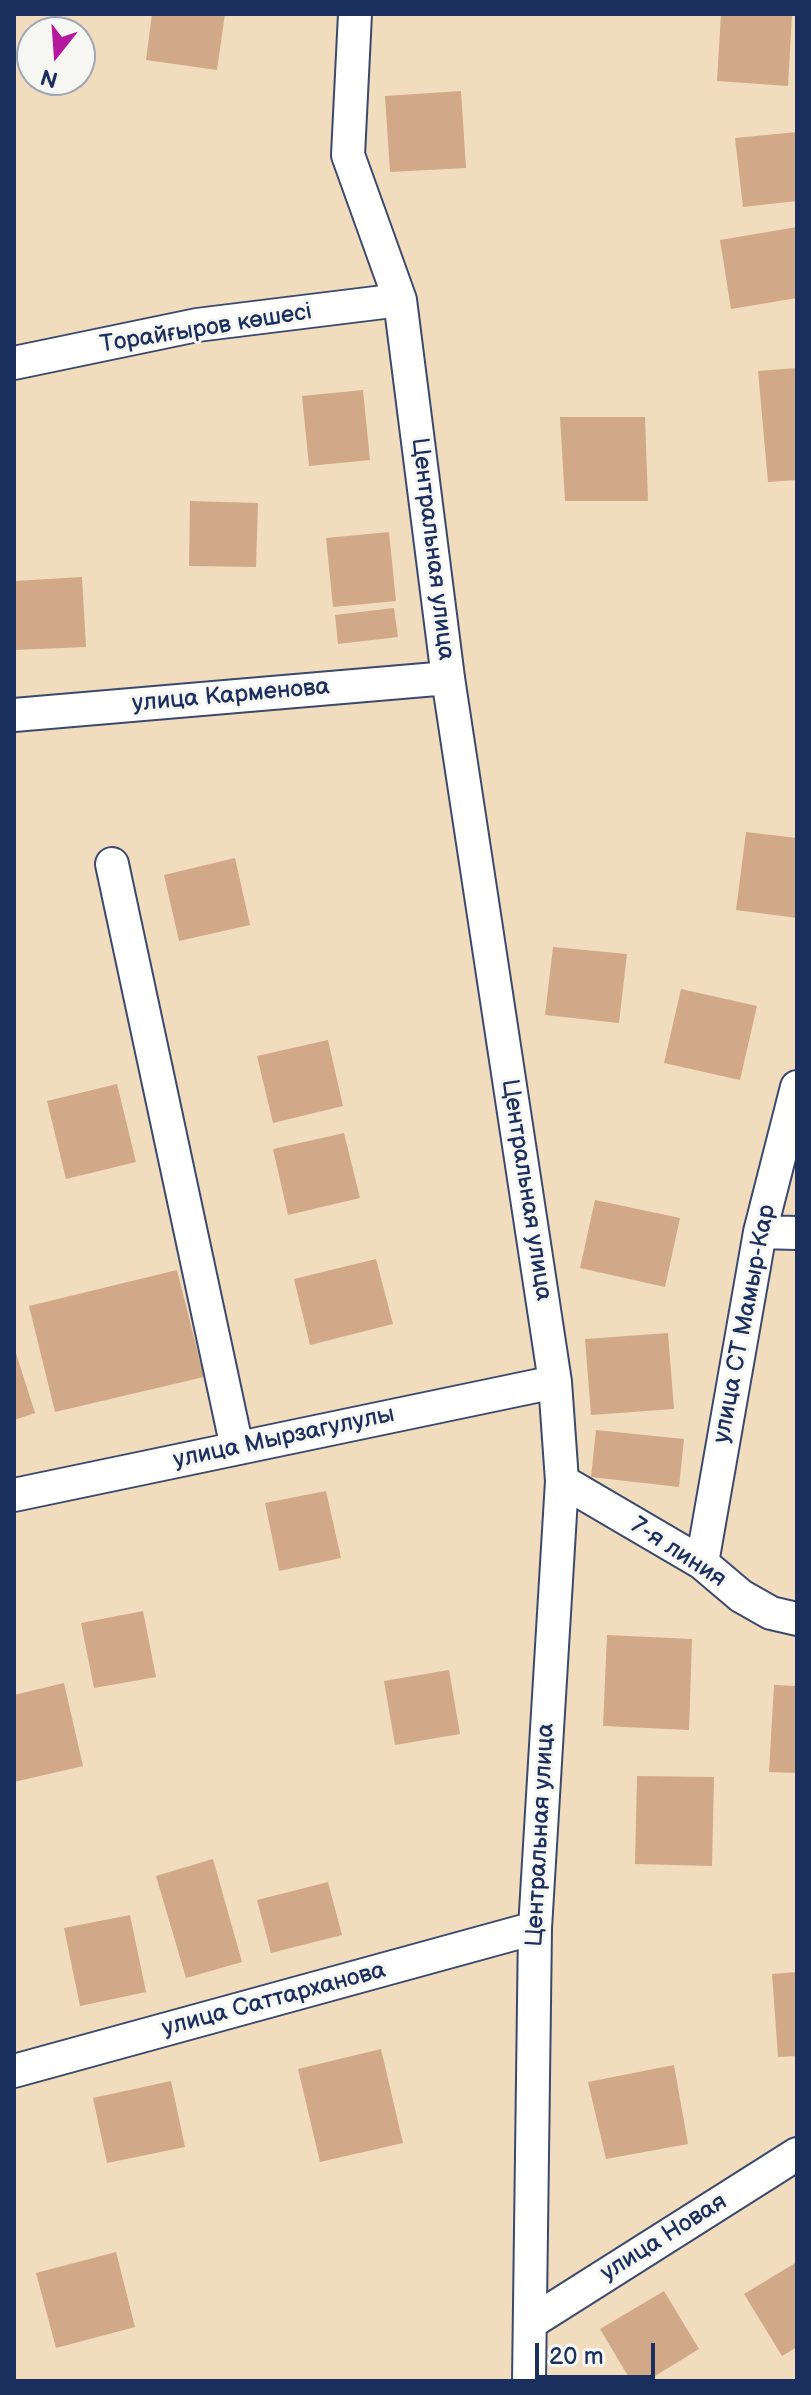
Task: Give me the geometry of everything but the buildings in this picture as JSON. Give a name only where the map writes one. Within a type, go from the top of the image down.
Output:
[{"type":"street","name":"Центральная улица","points":[[355,14],[348,155],[400,300],[448,678],[555,1382],[562,1481],[535,1928],[529,2381]]},
{"type":"street","name":"Торайғыров көшесі","points":[[14,363],[197,325],[400,300]]},
{"type":"street","name":"улица Карменова","points":[[14,715],[448,678]]},
{"type":"street","points":[[112,864],[237,1448]]},
{"type":"street","name":"улица СТ Мамыр-Кар","points":[[702,1563],[760,1232],[797,1087]]},
{"type":"street","points":[[760,1232],[797,1233]]},
{"type":"street","name":"улица Мырзагулулы","points":[[14,1495],[555,1382]]},
{"type":"street","name":"7-я линия","points":[[562,1481],[702,1563],[741,1596],[771,1613],[797,1619]]},
{"type":"street","name":"улица Саттарханова","points":[[14,2071],[535,1928]]},
{"type":"street","name":"улица Новая","points":[[530,2323],[797,2154]]}]
